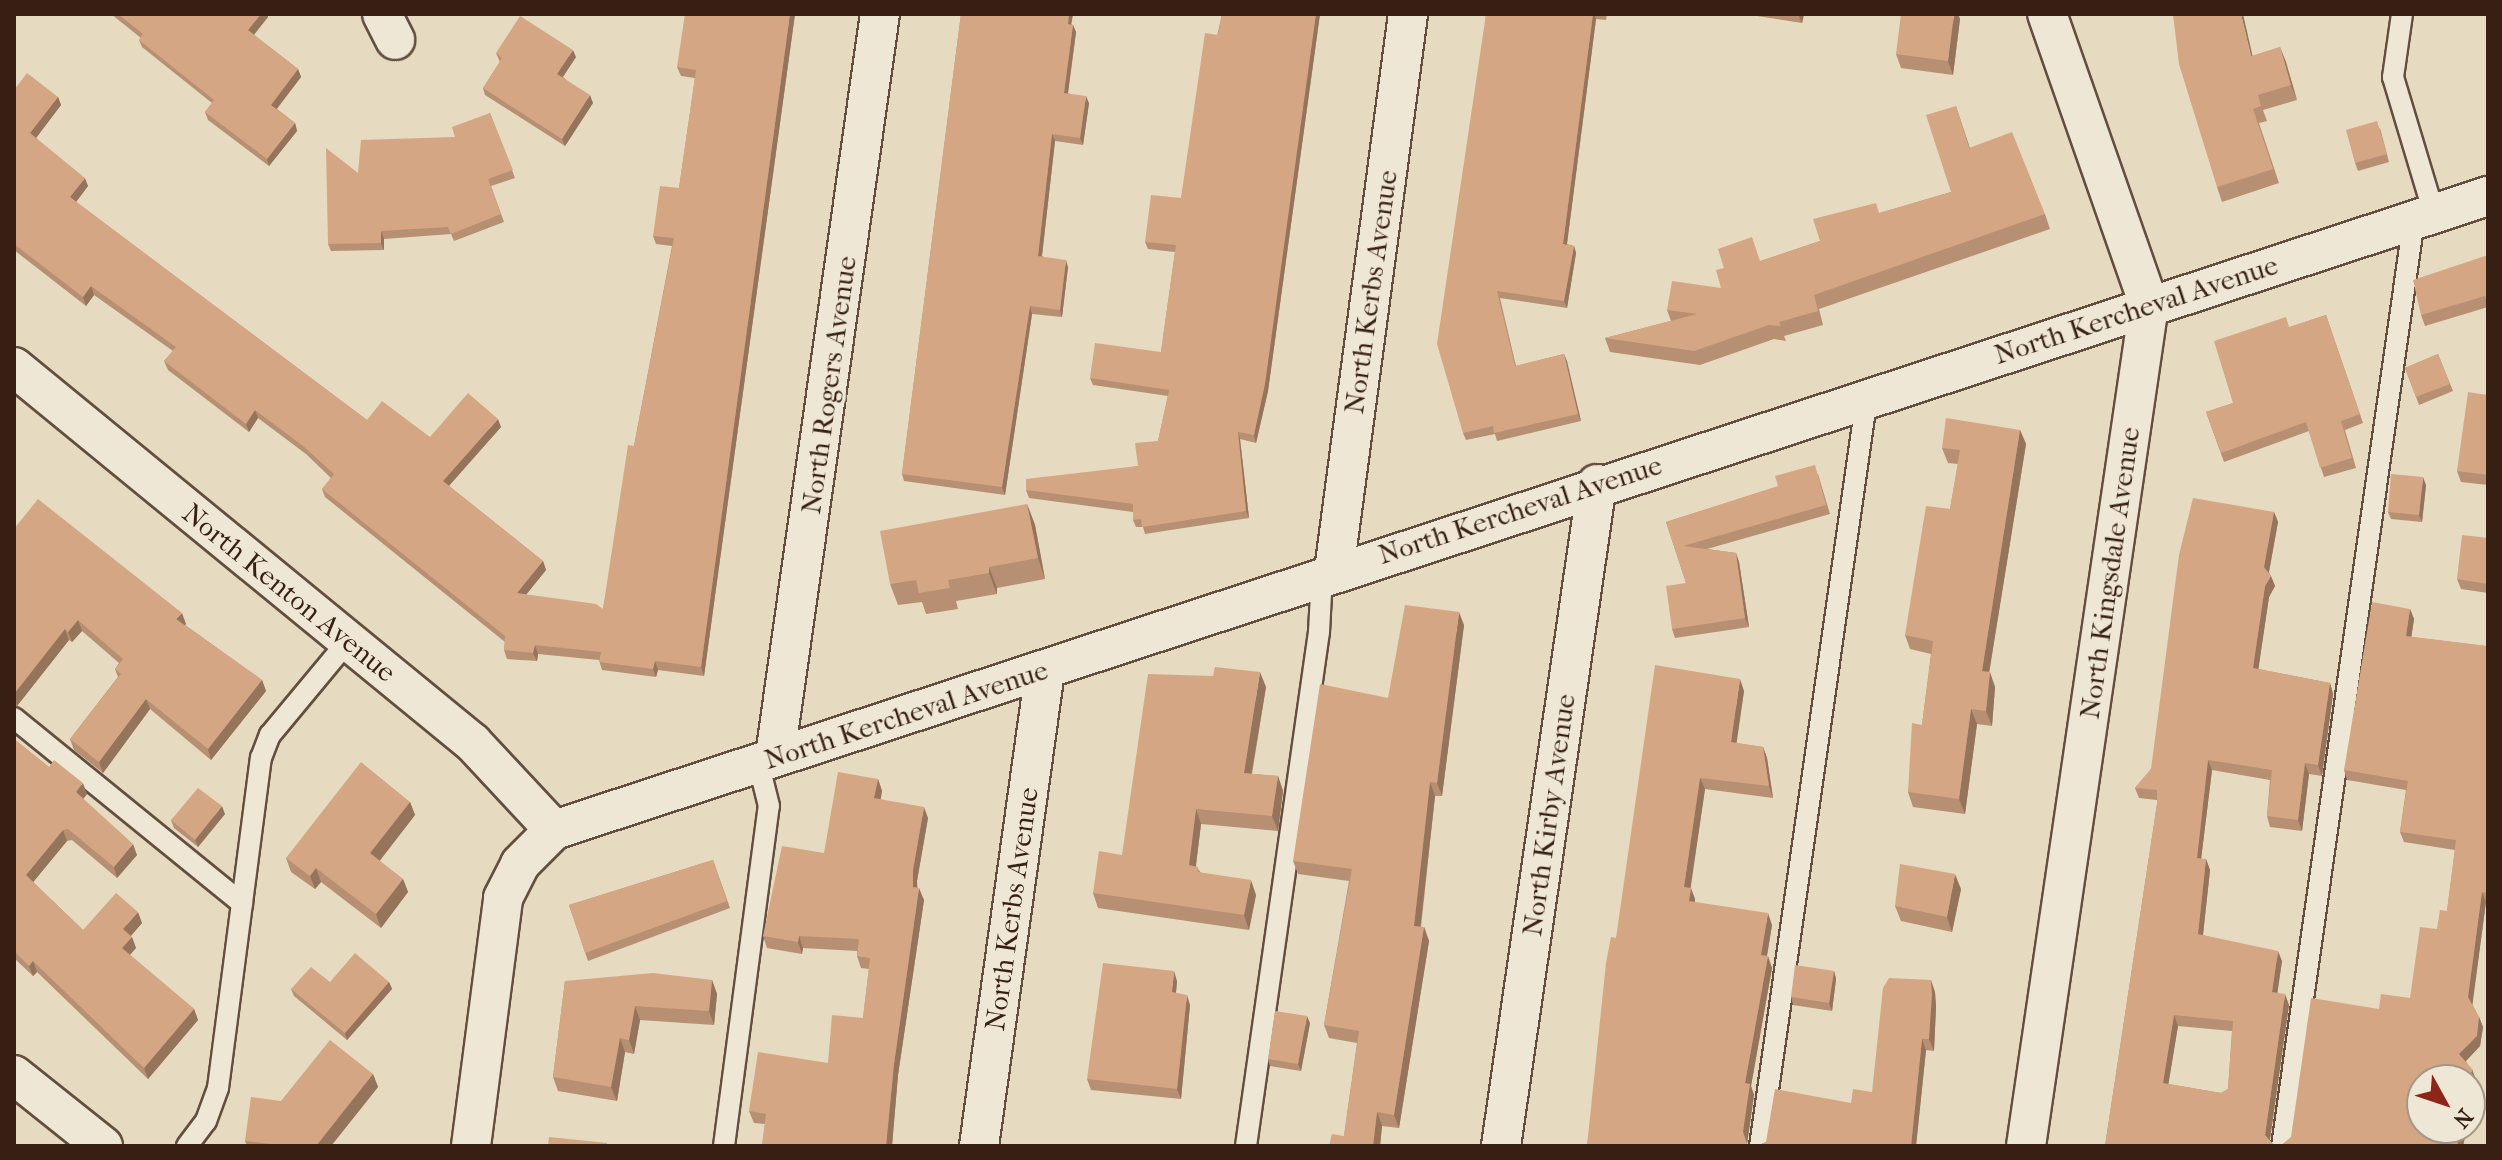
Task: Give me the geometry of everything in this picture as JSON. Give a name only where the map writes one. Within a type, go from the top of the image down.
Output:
[{"type":"street","name":"North Rogers Avenue","points":[[767,759],[880,14]]},
{"type":"street","name":"North Kerbs Avenue","points":[[1328,573],[1408,14]]},
{"type":"street","name":"North Kingsdale Avenue","points":[[2026,1146],[2149,305],[2047,14]]},
{"type":"street","name":"North Kercheval Avenue","points":[[554,830],[1045,671],[1597,484],[2488,196]]},
{"type":"street","name":"North Kenton Avenue","points":[[14,367],[473,743],[554,830]]},
{"type":"street","name":"North Kirby Avenue","points":[[1501,1146],[1597,484]]},
{"type":"street","name":"North Kerbs Avenue","points":[[979,1146],[1045,671]]},
{"type":"street","points":[[471,1146],[503,898],[520,864],[554,830]]},
{"type":"street","points":[[14,1075],[103,1146]]},
{"type":"lane","points":[[2282,1146],[2424,217],[2393,77],[2402,14]]},
{"type":"lane","points":[[1760,1146],[1867,396]]},
{"type":"lane","points":[[1246,1146],[1328,573]]},
{"type":"lane","points":[[187,1146],[214,1105],[261,758],[270,735],[348,641]]},
{"type":"lane","points":[[14,718],[242,903]]},
{"type":"lane","points":[[724,1146],[769,806],[767,759]]},
{"type":"building","points":[[118,14],[261,14],[248,30],[298,69],[271,105],[295,123],[267,159],[205,112],[214,100],[139,40],[143,34]]},
{"type":"building","points":[[685,14],[790,14],[701,667],[655,661],[653,669],[599,662],[601,652],[535,645],[533,653],[504,650],[505,636],[322,489],[334,474],[303,446],[255,410],[246,424],[164,361],[176,347],[91,286],[83,297],[14,244],[14,90],[27,73],[58,97],[30,133],[85,178],[70,197],[367,420],[382,401],[430,437],[468,393],[498,419],[443,481],[543,561],[517,593],[596,604],[603,609],[628,445],[634,446],[674,238],[653,236],[660,186],[679,188],[696,70],[677,67]]},
{"type":"building","points":[[961,14],[1069,14],[1068,24],[1073,25],[1064,93],[1086,96],[1080,138],[1052,134],[1038,256],[1066,260],[1060,310],[1030,306],[1002,487],[902,474]]},
{"type":"building","points":[[1222,14],[1316,14],[1265,384],[1254,435],[1238,432],[1246,511],[1142,527],[1141,519],[1133,520],[1133,504],[1026,490],[1026,479],[1138,466],[1135,443],[1158,441],[1169,390],[1090,378],[1095,343],[1161,352],[1176,245],[1145,242],[1151,195],[1181,198],[1205,33],[1218,35]]},
{"type":"building","points":[[1486,14],[1593,14],[1563,244],[1574,246],[1564,301],[1497,291],[1515,366],[1564,354],[1578,414],[1494,433],[1493,426],[1463,433],[1437,344]]},
{"type":"building","points":[[1901,14],[1954,14],[1948,61],[1896,54]]},
{"type":"building","points":[[2173,14],[2241,14],[2251,56],[2280,47],[2291,85],[2258,95],[2261,106],[2253,109],[2273,169],[2217,187],[2179,64]]},
{"type":"building","points":[[520,16],[573,50],[557,74],[590,95],[562,139],[483,88],[502,58],[496,53]]},
{"type":"building","points":[[1956,106],[1969,148],[2012,132],[2045,214],[1814,295],[1818,311],[1779,322],[1781,326],[1769,325],[1694,351],[1605,338],[1697,314],[1667,310],[1672,281],[1721,288],[1716,270],[1724,268],[1718,249],[1752,237],[1760,261],[1820,241],[1813,219],[1876,203],[1879,213],[1951,192],[1926,115]]},
{"type":"building","points":[[490,113],[513,170],[488,179],[501,214],[451,234],[448,227],[381,231],[381,243],[328,244],[326,148],[358,173],[361,140],[455,137],[452,127]]},
{"type":"building","points":[[2377,121],[2387,154],[2355,163],[2346,130]]},
{"type":"building","points":[[2488,255],[2488,306],[2485,296],[2421,315],[2413,280]]},
{"type":"building","points":[[2326,315],[2360,414],[2341,421],[2352,458],[2320,468],[2306,422],[2221,453],[2206,412],[2233,403],[2214,341],[2286,317],[2289,327]]},
{"type":"building","points":[[2438,354],[2450,384],[2416,397],[2405,368]]},
{"type":"building","points":[[2468,392],[2488,395],[2488,475],[2457,471]]},
{"type":"building","points":[[1946,418],[2020,430],[1982,671],[1990,672],[1986,711],[1971,709],[1959,799],[1908,792],[1912,723],[1922,725],[1933,641],[1905,635],[1926,506],[1950,509],[1960,450],[1942,448]]},
{"type":"building","points":[[1815,465],[1826,505],[1683,546],[1736,553],[1745,618],[1672,629],[1666,586],[1686,583],[1666,522],[1778,486],[1775,476]]},
{"type":"building","points":[[2391,474],[2423,477],[2419,515],[2388,512]]},
{"type":"building","points":[[2193,498],[2274,512],[2264,567],[2271,576],[2265,586],[2253,668],[2330,683],[2318,765],[2305,763],[2298,820],[2267,816],[2272,770],[2208,760],[2197,858],[2206,859],[2198,934],[2278,951],[2272,992],[2285,994],[2265,1135],[2275,1146],[2105,1146],[2157,804],[2157,790],[2135,788],[2151,769],[2179,555]],"holes":[[[2174,1015],[2233,1021],[2228,1089],[2221,1093],[2163,1083]]]},
{"type":"building","points":[[38,499],[182,613],[176,619],[262,680],[208,749],[146,699],[99,762],[70,739],[121,674],[115,669],[123,659],[78,620],[68,632],[65,629],[14,694],[14,529]]},
{"type":"building","points":[[1027,504],[1038,558],[989,567],[989,573],[948,580],[950,588],[919,593],[916,580],[890,584],[880,531]]},
{"type":"building","points":[[2462,535],[2488,538],[2488,584],[2457,579]]},
{"type":"building","points":[[2372,602],[2410,609],[2406,636],[2486,646],[2488,634],[2488,893],[2482,892],[2468,997],[2479,1017],[2477,1036],[2459,1054],[2468,1064],[2406,1064],[2406,1144],[2457,1146],[2280,1146],[2291,1137],[2311,998],[2379,1009],[2381,994],[2410,998],[2420,927],[2437,929],[2440,910],[2447,911],[2456,840],[2400,832],[2408,781],[2344,770]]},
{"type":"building","points":[[1405,605],[1459,612],[1437,783],[1430,782],[1414,926],[1424,927],[1394,1115],[1377,1112],[1373,1146],[1329,1146],[1332,1134],[1344,1136],[1359,1031],[1324,1025],[1352,869],[1293,861],[1320,684],[1388,698]]},
{"type":"building","points":[[1655,665],[1740,679],[1731,742],[1763,747],[1769,786],[1700,778],[1684,887],[1691,888],[1689,901],[1768,913],[1761,955],[1768,956],[1745,1083],[1750,1084],[1743,1132],[1747,1144],[1752,1146],[1587,1146],[1606,963],[1611,937],[1616,938]]},
{"type":"building","points":[[1215,667],[1260,672],[1244,773],[1278,776],[1272,816],[1196,809],[1189,865],[1198,867],[1198,872],[1251,880],[1244,915],[1093,893],[1099,851],[1122,855],[1148,674],[1213,676]]},
{"type":"building","points":[[14,739],[49,767],[54,760],[83,783],[76,792],[133,844],[114,867],[68,829],[63,830],[26,875],[83,930],[116,893],[138,912],[123,929],[132,937],[122,948],[194,1009],[144,1068],[33,961],[29,966],[14,951]]},
{"type":"building","points":[[361,762],[410,802],[370,853],[403,879],[376,914],[316,868],[310,876],[286,858]]},
{"type":"building","points":[[838,772],[878,779],[874,798],[924,807],[913,870],[913,887],[919,888],[894,1064],[886,1146],[762,1146],[766,1114],[749,1111],[758,1052],[828,1063],[832,1015],[863,1018],[870,958],[857,956],[859,939],[799,936],[798,942],[763,936],[782,846],[824,853]]},
{"type":"building","points":[[198,788],[222,806],[195,840],[171,820]]},
{"type":"building","points":[[713,860],[727,901],[585,953],[569,905]]},
{"type":"building","points":[[1900,864],[1955,874],[1947,917],[1895,906]]},
{"type":"building","points":[[355,953],[389,982],[345,1033],[291,989],[311,967],[330,982]]},
{"type":"building","points":[[1103,963],[1174,971],[1172,992],[1187,995],[1177,1089],[1087,1079]]},
{"type":"building","points":[[1795,965],[1834,971],[1829,1003],[1791,997]]},
{"type":"building","points":[[653,973],[712,980],[709,1011],[635,1006],[629,1040],[620,1038],[611,1087],[553,1077],[565,981]]},
{"type":"building","points":[[1889,978],[1931,980],[1929,1039],[1922,1039],[1911,1146],[1757,1146],[1766,1142],[1775,1089],[1851,1103],[1853,1089],[1872,1092],[1883,988]]},
{"type":"building","points":[[1275,1011],[1307,1016],[1298,1064],[1268,1059]]},
{"type":"building","points":[[330,1040],[373,1074],[316,1146],[245,1141],[251,1097],[281,1101]]},
{"type":"building","points":[[549,1137],[607,1143],[607,1146],[548,1146]]}]
